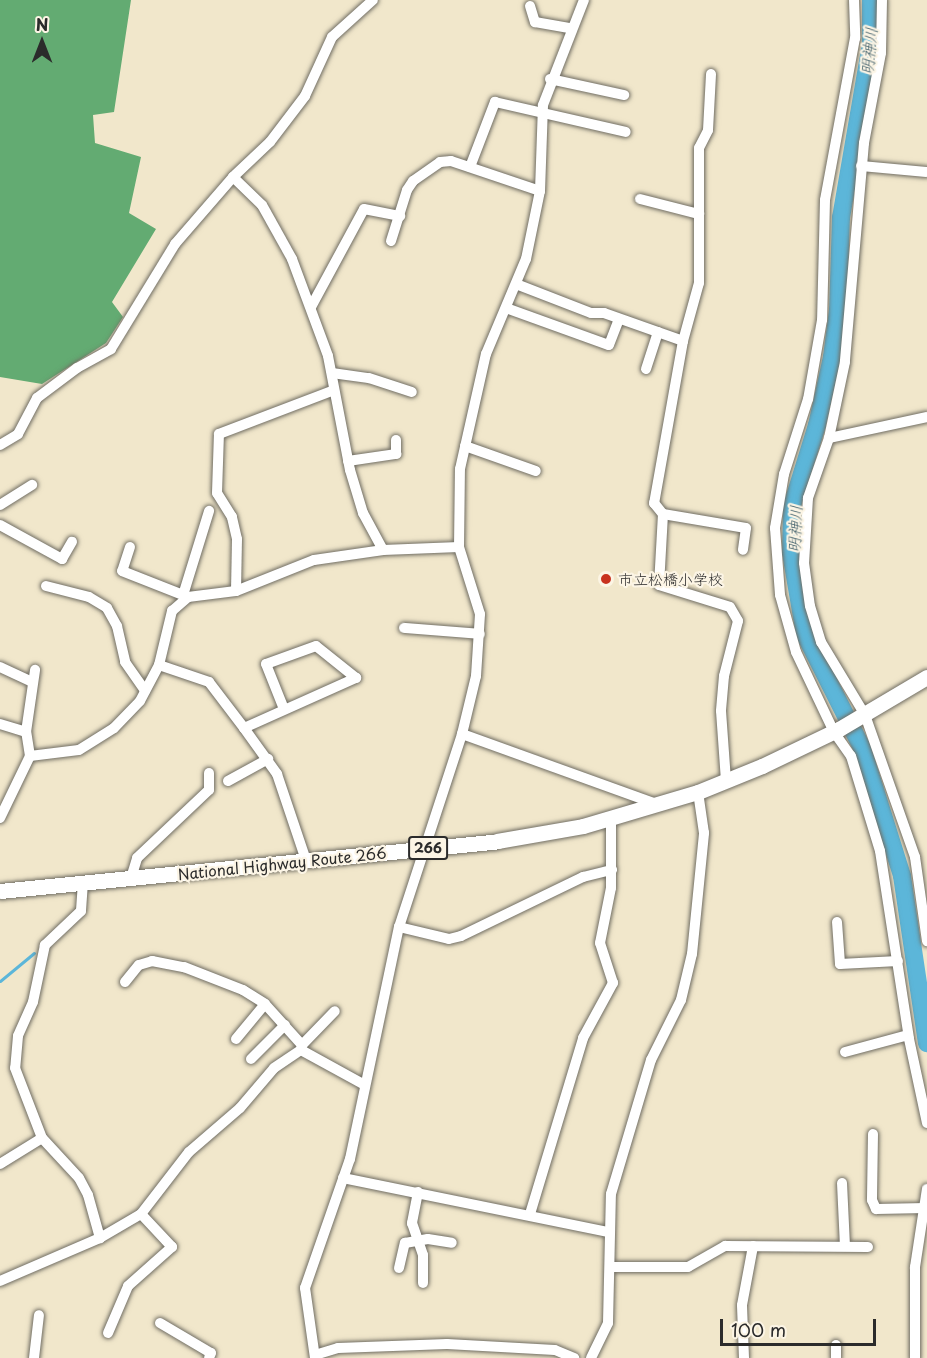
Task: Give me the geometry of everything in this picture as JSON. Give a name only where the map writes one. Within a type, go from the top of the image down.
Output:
[{"type":"highway","name":"National Highway Route 266","points":[[0,891],[497,841],[611,818],[698,792],[726,781],[837,731],[927,677]]},
{"type":"street","points":[[0,445],[18,434],[38,398],[77,368],[111,349],[175,244],[233,177],[270,142],[305,96],[332,37],[373,0]]},
{"type":"street","points":[[574,1358],[553,1354],[399,1345],[338,1348],[315,1356],[305,1288],[344,1178],[399,927],[422,849],[462,734],[476,676],[480,614],[459,547],[459,469],[486,354],[526,259],[540,191],[542,115],[550,79],[584,0]]},
{"type":"street","points":[[854,0],[855,38],[825,200],[822,320],[808,399],[784,474],[775,528],[780,595],[796,652],[851,756],[880,851],[908,1035],[927,1123]]},
{"type":"street","points":[[882,0],[881,53],[861,166],[851,315],[839,402],[808,498],[804,563],[810,606],[821,642],[861,717],[915,857],[927,941]]},
{"type":"street","points":[[530,6],[535,22],[570,28]]},
{"type":"street","points":[[711,74],[708,130],[699,148],[699,283],[683,341],[654,503],[663,514],[746,528],[743,550]]},
{"type":"street","points":[[550,79],[624,95]]},
{"type":"street","points":[[470,167],[495,102],[542,115],[626,132]]},
{"type":"street","points":[[391,241],[407,190],[427,171],[451,161],[540,191]]},
{"type":"street","points":[[861,166],[927,172]]},
{"type":"street","points":[[233,177],[270,217],[311,307],[332,374],[348,461],[363,513],[383,550]]},
{"type":"street","points":[[640,199],[699,214]]},
{"type":"street","points":[[311,307],[364,208],[400,216]]},
{"type":"street","points":[[516,284],[591,313],[619,319],[683,341]]},
{"type":"street","points":[[506,308],[609,345],[619,319]]},
{"type":"street","points":[[646,369],[658,332]]},
{"type":"street","points":[[332,374],[369,378],[412,392]]},
{"type":"street","points":[[236,591],[237,539],[232,517],[217,493],[219,434],[334,390]]},
{"type":"street","points":[[829,438],[927,417]]},
{"type":"street","points":[[348,461],[396,454],[396,440]]},
{"type":"street","points":[[465,446],[536,471]]},
{"type":"street","points":[[0,505],[32,485]]},
{"type":"street","points":[[30,756],[79,750],[88,745],[114,729],[146,691],[159,665],[172,611],[186,595],[208,511]]},
{"type":"street","points":[[663,514],[659,585],[730,607],[738,621],[724,676],[721,711],[726,781]]},
{"type":"street","points":[[0,525],[62,559],[72,542]]},
{"type":"street","points":[[130,547],[122,571],[186,595],[236,591],[314,560],[383,550],[459,547]]},
{"type":"street","points":[[46,586],[89,597],[107,608],[117,626],[125,662],[146,691]]},
{"type":"street","points":[[404,628],[480,634]]},
{"type":"street","points":[[244,728],[356,678],[316,646],[266,664],[284,709]]},
{"type":"street","points":[[159,665],[209,682],[268,759],[277,774],[306,860]]},
{"type":"street","points":[[0,667],[34,676],[26,732],[30,756],[0,818]]},
{"type":"street","points":[[0,724],[26,732]]},
{"type":"street","points":[[462,734],[656,805]]},
{"type":"street","points":[[228,781],[268,759]]},
{"type":"street","points":[[131,878],[137,858],[209,790],[208,773]]},
{"type":"street","points":[[591,1358],[608,1323],[611,1194],[651,1060],[681,1000],[692,954],[704,833],[698,792]]},
{"type":"street","points":[[530,1214],[583,1038],[613,984],[600,943],[612,870],[611,818]]},
{"type":"street","points":[[399,927],[449,939],[461,936],[583,877],[612,870]]},
{"type":"street","points":[[83,882],[81,911],[45,945],[36,992],[15,1054],[23,1095],[42,1138],[84,1187],[100,1238]]},
{"type":"street","points":[[837,922],[840,964],[898,961]]},
{"type":"street","points":[[125,982],[139,965],[152,961],[184,967],[243,990],[265,1004],[302,1048],[365,1085]]},
{"type":"street","points":[[236,1040],[265,1004]]},
{"type":"street","points":[[0,1281],[100,1238],[141,1214],[189,1152],[240,1108],[274,1068],[302,1048],[334,1011]]},
{"type":"street","points":[[251,1059],[285,1025]]},
{"type":"street","points":[[845,1052],[908,1035]]},
{"type":"street","points":[[873,1134],[872,1200],[876,1209],[926,1208]]},
{"type":"street","points":[[0,1164],[42,1138]]},
{"type":"street","points":[[344,1178],[530,1214],[609,1232]]},
{"type":"street","points":[[842,1183],[845,1246]]},
{"type":"street","points":[[915,1358],[915,1267],[926,1208],[927,1189]]},
{"type":"street","points":[[418,1192],[412,1223],[423,1255],[423,1283]]},
{"type":"street","points":[[108,1333],[128,1286],[172,1247],[141,1214]]},
{"type":"street","points":[[399,1268],[405,1243],[419,1243],[428,1239],[452,1243]]},
{"type":"street","points":[[610,1267],[688,1267],[725,1246],[868,1246]]},
{"type":"street","points":[[744,1358],[742,1305],[753,1246]]},
{"type":"street","points":[[34,1358],[39,1315]]},
{"type":"street","points":[[160,1323],[211,1353],[209,1358]]},
{"type":"street","points":[[836,1345],[836,1358]]},
{"type":"green space","points":[[0,0],[131,0],[114,112],[93,115],[95,143],[141,157],[129,213],[156,229],[112,302],[123,317],[106,343],[42,384],[0,377]]},
{"type":"waterway","name":"明神川","points":[[871,0],[871,44],[841,217],[838,310],[832,357],[817,425],[792,506],[791,553],[805,635],[862,748],[902,876],[927,1043]]},
{"type":"waterway","points":[[0,981],[34,953]]},
{"type":"place","name":"市立松橋小学校","points":[[606,579]]}]
